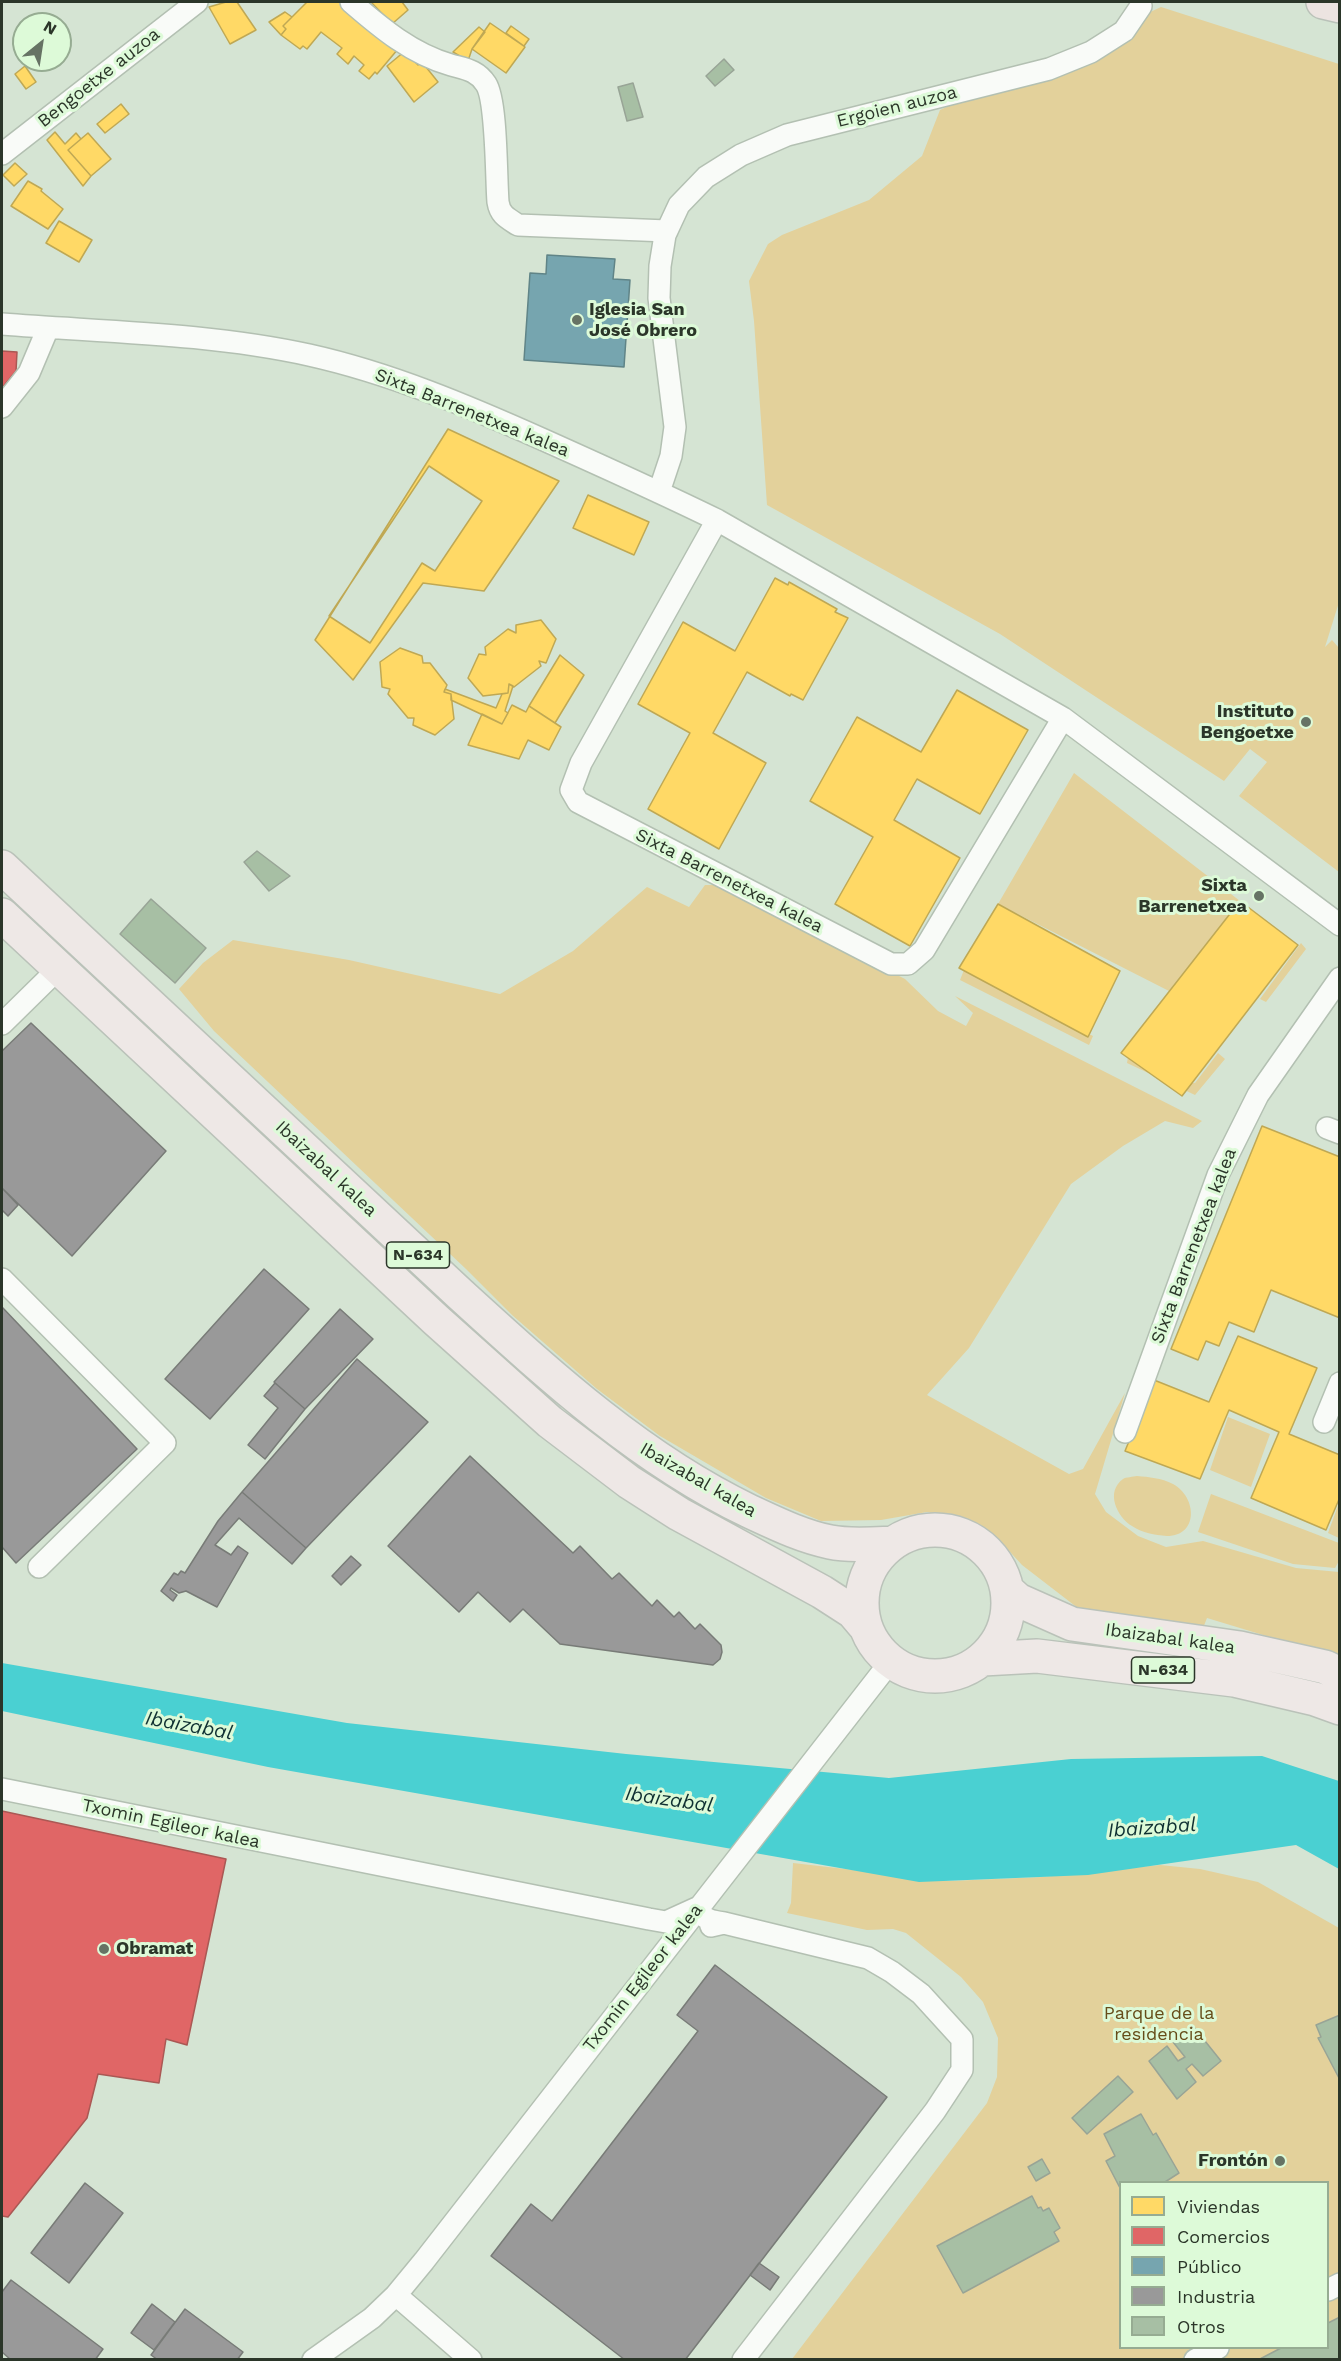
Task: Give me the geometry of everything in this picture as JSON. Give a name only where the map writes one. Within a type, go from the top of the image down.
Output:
[{"type":"highway","points":[[1323,2],[1340,6]]},
{"type":"highway","name":"Ibaizabal kalea","points":[[2,867],[451,1286],[538,1365],[610,1425],[649,1453],[723,1499],[784,1528],[830,1542],[864,1545],[893,1543]]},
{"type":"highway","name":"Ibaizabal kalea","points":[[2,915],[436,1320],[550,1422],[629,1482],[679,1514],[822,1592],[859,1618]]},
{"type":"highway","name":"N-634","points":[[937,1530],[960,1534],[982,1547],[998,1567],[1007,1590],[1007,1615],[999,1639],[983,1659],[961,1672],[936,1677],[911,1673],[891,1661],[875,1646],[859,1618],[865,1579],[876,1559],[893,1543],[914,1533],[937,1530]]},
{"type":"highway","name":"Ibaizabal kalea","points":[[1007,1590],[1018,1600],[1072,1624],[1240,1648],[1325,1667],[1340,1674]]},
{"type":"highway","name":"Ibaizabal kalea","points":[[983,1659],[1037,1656],[1223,1678],[1315,1699],[1340,1708]]},
{"type":"street","name":"Bengoetxe auzoa","points":[[2,154],[197,2]]},
{"type":"street","points":[[351,2],[401,42],[426,56],[467,68],[478,74],[486,84],[493,109],[498,202],[500,211],[506,218],[518,225],[667,231]]},
{"type":"street","name":"Ergoien auzoa","points":[[659,492],[671,456],[675,427],[659,298],[660,266],[667,231],[679,205],[706,177],[741,155],[787,135],[1049,69],[1091,52],[1124,31],[1141,6]]},
{"type":"street","name":"Sixta Barrenetxea kalea","points":[[2,324],[232,341],[310,355],[379,374],[439,396],[659,492],[717,520],[1063,718],[1340,925]]},
{"type":"street","points":[[2,407],[29,373],[48,328]]},
{"type":"street","name":"Sixta Barrenetxea kalea","points":[[717,520],[581,763],[571,790],[578,802],[891,964],[908,964],[924,950],[1063,718]]},
{"type":"street","points":[[2,1024],[59,968]]},
{"type":"street","name":"Sixta Barrenetxea kalea","points":[[1125,1432],[1218,1175],[1258,1095],[1340,978]]},
{"type":"street","points":[[2,1279],[165,1443],[39,1567]]},
{"type":"street","points":[[1324,1422],[1340,1383]]},
{"type":"street","name":"Txomin Egileor kalea","points":[[314,2360],[372,2318],[396,2295],[891,1661]]},
{"type":"street","name":"Txomin Egileor kalea","points":[[2,1789],[622,1914]]},
{"type":"street","points":[[622,1914],[666,1922],[699,1907],[702,1916],[708,1921],[723,1923]]},
{"type":"street","points":[[622,1914],[650,1928],[671,1945]]},
{"type":"street","name":"Txomin Egileor kalea","points":[[671,1945],[703,1927],[723,1923],[868,1958],[892,1971],[921,1994],[962,2040],[962,2070],[935,2111],[743,2360]]},
{"type":"street","points":[[396,2295],[471,2360]]},
{"type":"street","points":[[1195,2360],[1216,2349]]},
{"type":"green space","points":[[1161,7],[1339,64],[1340,599],[1325,647],[1332,640],[1339,648],[1339,872],[1239,796],[1267,762],[1250,749],[1224,781],[1000,634],[767,505],[749,281],[768,244],[782,235],[869,200],[922,156],[940,110]]},
{"type":"green space","points":[[1074,773],[1240,901],[1169,991],[998,904]]},
{"type":"green space","points":[[705,885],[720,885],[905,979],[938,1011],[966,1026],[973,1013],[955,996],[1202,1121],[1193,1128],[1165,1121],[1123,1146],[1071,1184],[969,1348],[927,1395],[1069,1474],[1083,1469],[1125,1393],[1095,1494],[1106,1512],[1138,1536],[1166,1547],[1203,1541],[1296,1568],[1339,1572],[1339,1658],[1207,1618],[1203,1628],[1083,1612],[1022,1565],[1000,1541],[967,1520],[927,1512],[881,1520],[821,1521],[766,1498],[660,1436],[597,1389],[512,1315],[214,1031],[179,989],[203,963],[233,940],[349,960],[500,994],[573,951],[647,887],[689,907]]},
{"type":"green space","points":[[1301,943],[1306,949],[1266,1002],[1260,999]]},
{"type":"green space","points":[[964,970],[1093,1036],[1089,1045],[960,980]]},
{"type":"green space","points":[[1218,1053],[1225,1059],[1195,1095],[1127,1063],[1128,1057],[1187,1082],[1195,1083]]},
{"type":"green space","points":[[1228,1417],[1270,1434],[1251,1487],[1210,1470]]},
{"type":"green space","points":[[1137,1476],[1164,1480],[1181,1490],[1187,1498],[1191,1515],[1185,1530],[1167,1536],[1153,1534],[1136,1528],[1122,1517],[1115,1504],[1115,1491],[1123,1479]]},
{"type":"green space","points":[[1211,1494],[1339,1543],[1339,1561],[1335,1568],[1293,1564],[1198,1532]]},
{"type":"green space","points":[[1339,1503],[1340,1537],[1339,1538],[1328,1533]]},
{"type":"green space","name":"Parque de la residencia","points":[[793,1863],[950,1881],[1042,1877],[1160,1865],[1200,1869],[1258,1882],[1339,1928],[1339,2359],[792,2359],[987,2103],[997,2077],[998,2038],[983,2002],[961,1977],[906,1933],[893,1929],[867,1930],[787,1913],[791,1903]]},
{"type":"water","name":"Ibaizabal","points":[[2,1663],[347,1723],[626,1754],[889,1778],[1071,1759],[1262,1756],[1339,1781],[1339,1869],[1296,1845],[1088,1875],[919,1882],[268,1767],[2,1711]]},
{"type":"building: Viviendas","points":[[226,2],[237,2],[256,30],[230,44],[209,7]]},
{"type":"building: Viviendas","points":[[307,2],[342,2],[398,49],[377,74],[375,72],[369,79],[359,71],[364,65],[354,56],[348,64],[337,54],[342,48],[321,32],[307,49],[303,46],[300,49],[281,35],[286,29],[283,26]]},
{"type":"building: Viviendas","points":[[371,2],[402,2],[408,10],[392,24]]},
{"type":"building: Viviendas","points":[[285,12],[292,17],[283,26],[286,29],[281,35],[269,22]]},
{"type":"building: Viviendas","points":[[490,23],[525,47],[506,73],[472,49]]},
{"type":"building: Viviendas","points":[[511,26],[529,39],[524,46],[506,33]]},
{"type":"building: Viviendas","points":[[479,27],[485,32],[472,49],[468,61],[453,52]]},
{"type":"building: Viviendas","points":[[405,51],[418,65],[422,62],[438,82],[414,102],[387,66]]},
{"type":"building: Viviendas","points":[[29,72],[36,82],[26,89],[15,74]]},
{"type":"building: Viviendas","points":[[121,104],[129,114],[105,133],[97,124]]},
{"type":"building: Viviendas","points":[[55,132],[65,144],[76,133],[81,139],[68,150],[91,176],[83,186],[47,140]]},
{"type":"building: Viviendas","points":[[88,133],[111,159],[91,176],[68,150]]},
{"type":"building: Viviendas","points":[[15,163],[27,174],[14,186],[3,175]]},
{"type":"building: Viviendas","points":[[28,181],[42,189],[41,191],[63,209],[48,229],[11,206]]},
{"type":"building: Viviendas","points":[[59,221],[92,240],[79,262],[46,243]]},
{"type":"building: Viviendas","points":[[448,429],[559,481],[484,591],[423,583],[353,680],[315,640]]},
{"type":"building: Viviendas","points":[[429,466],[482,501],[435,571],[422,563],[370,643],[329,616]]},
{"type":"building: Viviendas","points":[[588,495],[649,522],[634,555],[573,528]]},
{"type":"building: Viviendas","points":[[775,578],[788,585],[789,582],[837,609],[835,612],[848,618],[803,700],[791,694],[790,696],[747,672],[713,733],[766,763],[719,849],[648,809],[690,733],[638,704],[683,622],[735,651]]},
{"type":"building: Viviendas","points":[[541,620],[556,639],[546,663],[539,661],[541,666],[514,687],[509,684],[508,693],[483,696],[468,678],[479,654],[486,655],[485,647],[508,629],[516,633],[516,625]]},
{"type":"building: Viviendas","points":[[400,648],[422,656],[423,663],[430,663],[447,685],[444,692],[451,694],[454,719],[435,735],[413,725],[414,718],[408,718],[388,694],[390,689],[382,687],[380,662]]},
{"type":"building: Viviendas","points":[[560,655],[584,675],[555,723],[529,706]]},
{"type":"building: Viviendas","points":[[509,684],[513,686],[505,711],[508,713],[502,724],[451,700],[451,694],[444,692],[445,689],[496,708],[502,694],[508,693]]},
{"type":"building: Viviendas","points":[[957,690],[1028,730],[980,814],[917,779],[894,820],[960,858],[910,946],[835,904],[873,837],[810,801],[857,717],[921,752]]},
{"type":"building: Viviendas","points":[[512,705],[526,712],[529,706],[561,727],[549,750],[528,740],[519,759],[468,745],[482,714],[502,724]]},
{"type":"building: Viviendas","points":[[1240,901],[1298,945],[1182,1096],[1121,1053]]},
{"type":"building: Viviendas","points":[[998,904],[1120,971],[1088,1037],[959,968]]},
{"type":"building: Viviendas","points":[[1262,1126],[1340,1157],[1340,1318],[1271,1290],[1254,1332],[1229,1322],[1219,1346],[1206,1341],[1198,1360],[1171,1349]]},
{"type":"building: Viviendas","points":[[1238,1336],[1317,1368],[1289,1434],[1340,1455],[1340,1497],[1326,1530],[1251,1498],[1279,1432],[1229,1410],[1200,1479],[1125,1451],[1154,1380],[1209,1402]]},
{"type":"building: Comercios","points":[[2,351],[17,352],[16,371],[2,388]]},
{"type":"building: Comercios","name":"Obramat","points":[[2,1811],[226,1859],[187,2045],[166,2039],[159,2083],[98,2074],[87,2118],[8,2217],[2,2216]]},
{"type":"building: Público","name":"Iglesia San José Obrero","points":[[547,255],[615,259],[613,279],[630,280],[624,367],[524,360],[530,273],[546,274]]},
{"type":"building: Industria","points":[[31,1023],[166,1151],[72,1256],[2,1188],[2,1051]]},
{"type":"building: Industria","points":[[2,1188],[18,1205],[8,1216],[2,1210]]},
{"type":"building: Industria","points":[[264,1269],[309,1309],[210,1419],[165,1379]]},
{"type":"building: Industria","points":[[2,1307],[137,1449],[16,1563],[2,1547]]},
{"type":"building: Industria","points":[[340,1309],[373,1339],[305,1409],[274,1382]]},
{"type":"building: Industria","points":[[357,1359],[428,1422],[306,1548],[242,1492]]},
{"type":"building: Industria","points":[[275,1383],[305,1409],[265,1459],[248,1445],[278,1408],[264,1396]]},
{"type":"building: Industria","points":[[470,1456],[573,1553],[580,1546],[612,1579],[619,1573],[652,1606],[657,1600],[674,1617],[679,1612],[695,1629],[700,1624],[721,1645],[720,1659],[713,1665],[560,1644],[523,1609],[510,1622],[478,1592],[459,1612],[388,1546]]},
{"type":"building: Industria","points":[[242,1492],[306,1548],[292,1564],[239,1518],[215,1545],[231,1555],[238,1546],[248,1553],[217,1607],[186,1591],[179,1593],[171,1588],[170,1590],[177,1595],[173,1601],[161,1591],[174,1573],[178,1575],[181,1571],[185,1573],[218,1521]]},
{"type":"building: Industria","points":[[351,1556],[361,1565],[341,1585],[332,1576]]},
{"type":"building: Industria","points":[[715,1965],[887,2097],[685,2360],[625,2360],[491,2256],[531,2204],[552,2221],[698,2031],[677,2015]]},
{"type":"building: Industria","points":[[85,2183],[123,2213],[69,2283],[31,2253]]},
{"type":"building: Industria","points":[[759,2263],[779,2277],[770,2290],[750,2275]]},
{"type":"building: Industria","points":[[11,2280],[103,2349],[95,2360],[11,2360],[2,2352],[2,2292]]},
{"type":"building: Industria","points":[[152,2304],[175,2322],[154,2350],[131,2333]]},
{"type":"building: Industria","points":[[185,2309],[243,2352],[237,2360],[158,2360],[151,2355]]},
{"type":"building: Otros","points":[[724,59],[734,70],[715,86],[706,76]]},
{"type":"building: Otros","points":[[633,83],[643,117],[627,121],[618,87]]},
{"type":"building: Otros","points":[[257,851],[290,876],[269,891],[244,862]]},
{"type":"building: Otros","points":[[151,899],[206,948],[175,983],[120,934]]},
{"type":"building: Otros","points":[[1340,2015],[1340,2080],[1318,2038],[1321,2037],[1316,2025]]},
{"type":"building: Otros","points":[[1193,2026],[1221,2061],[1203,2076],[1192,2064],[1186,2069],[1196,2082],[1177,2099],[1149,2061],[1167,2046],[1178,2061],[1185,2057],[1173,2042]]},
{"type":"building: Otros","points":[[1118,2076],[1133,2092],[1087,2134],[1072,2118]]},
{"type":"building: Otros","points":[[1141,2114],[1153,2135],[1156,2133],[1179,2173],[1167,2181],[1119,2181],[1119,2186],[1106,2161],[1115,2156],[1104,2134]]},
{"type":"building: Otros","points":[[1042,2159],[1050,2173],[1036,2181],[1028,2167]]},
{"type":"building: Otros","points":[[1032,2196],[1038,2208],[1041,2207],[1043,2211],[1049,2208],[1060,2228],[1054,2232],[1059,2241],[963,2293],[937,2246]]},
{"type":"building: Otros","points":[[1340,2317],[1340,2360],[1258,2360],[1279,2349],[1329,2349],[1329,2322]]},
{"type":"place","name":"Iglesia San José Obrero","points":[[577,320]]},
{"type":"place","name":"Instituto Bengoetxe","points":[[1306,722]]},
{"type":"place","name":"Sixta Barrenetxea","points":[[1259,896]]},
{"type":"place","name":"Obramat","points":[[104,1949]]},
{"type":"place","name":"Frontón","points":[[1280,2161]]}]
